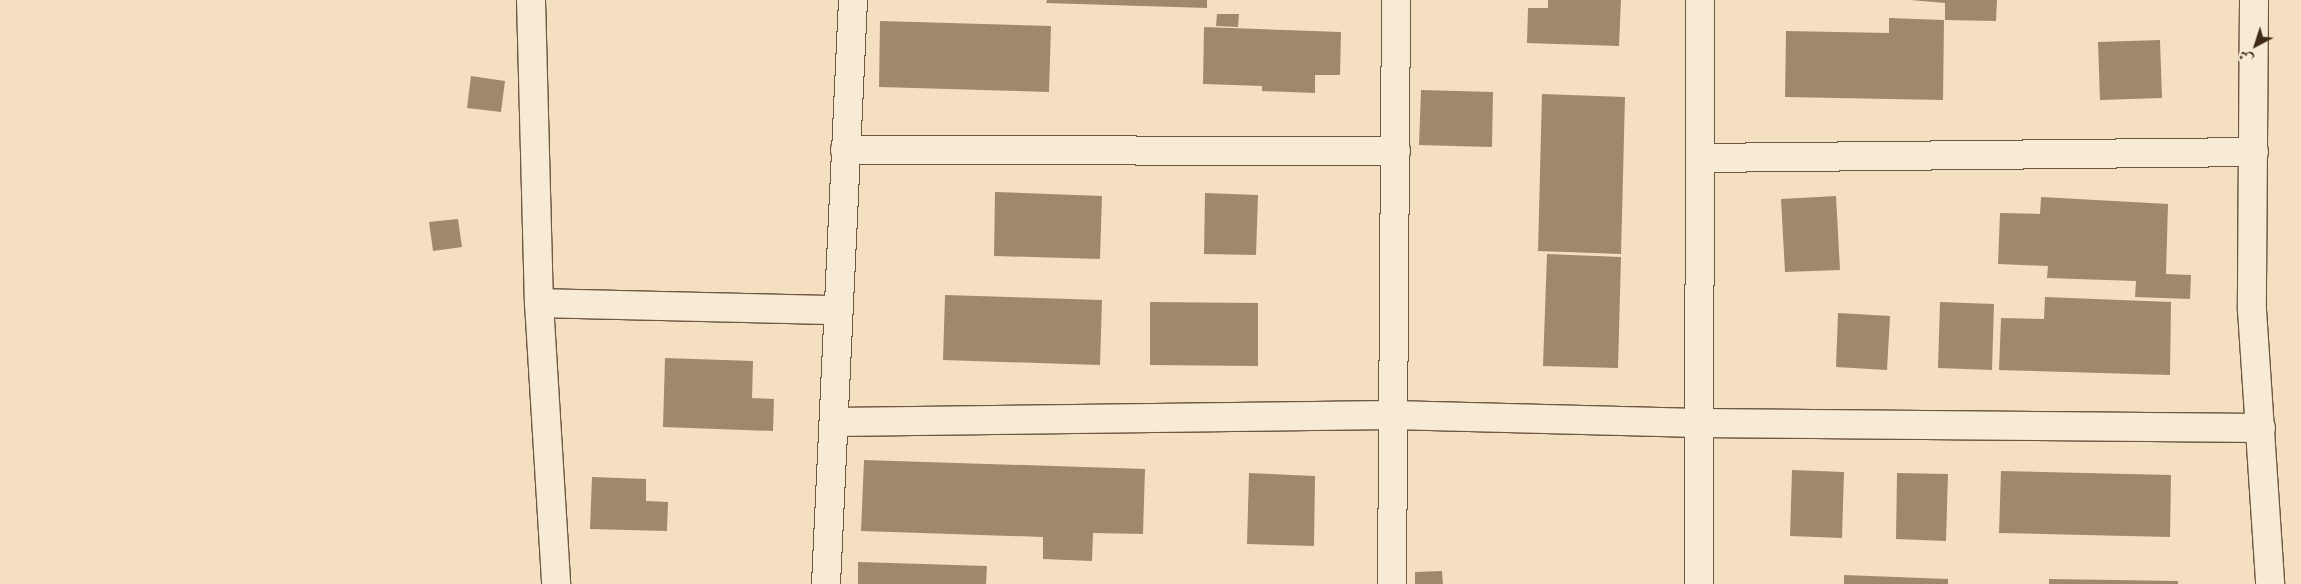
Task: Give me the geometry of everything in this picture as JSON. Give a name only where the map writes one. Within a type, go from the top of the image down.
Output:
[{"type":"street","points":[[531,0],[539,303],[556,584]]},
{"type":"street","points":[[826,584],[835,422],[836,310],[853,0]]},
{"type":"street","points":[[1392,584],[1396,0]]},
{"type":"street","points":[[1699,584],[1700,0]]},
{"type":"street","points":[[2254,0],[2252,310],[2270,584]]},
{"type":"street","points":[[845,150],[1396,151]]},
{"type":"street","points":[[1701,158],[2254,152]]},
{"type":"street","points":[[539,303],[836,310]]},
{"type":"street","points":[[835,422],[1392,415],[1698,423],[2261,428]]},
{"type":"building","points":[[1047,0],[1207,0],[1207,8],[1046,3]]},
{"type":"building","points":[[1548,0],[1621,0],[1619,46],[1527,43],[1528,8],[1548,8]]},
{"type":"building","points":[[1910,0],[1997,0],[1996,21],[1945,20],[1945,3]]},
{"type":"building","points":[[1217,14],[1239,14],[1238,27],[1216,26]]},
{"type":"building","points":[[1889,18],[1944,20],[1943,100],[1785,97],[1786,31],[1889,33]]},
{"type":"building","points":[[880,21],[1051,26],[1049,92],[879,87]]},
{"type":"building","points":[[1204,27],[1341,32],[1340,75],[1315,75],[1315,93],[1262,91],[1262,86],[1203,84]]},
{"type":"building","points":[[2160,40],[2162,98],[2100,100],[2098,42]]},
{"type":"building","points":[[471,76],[505,81],[501,112],[467,108]]},
{"type":"building","points":[[1421,90],[1493,92],[1492,147],[1419,145]]},
{"type":"building","points":[[1542,94],[1625,97],[1621,254],[1538,251]]},
{"type":"building","points":[[995,192],[1102,196],[1100,259],[994,256]]},
{"type":"building","points":[[1205,193],[1258,195],[1256,255],[1204,254]]},
{"type":"building","points":[[1836,196],[1840,270],[1785,272],[1781,199]]},
{"type":"building","points":[[2041,197],[2168,204],[2166,274],[2191,275],[2190,299],[2135,297],[2136,281],[2047,278],[2048,266],[1998,264],[2000,213],[2040,214]]},
{"type":"building","points":[[458,219],[462,247],[433,251],[429,222]]},
{"type":"building","points":[[1547,254],[1621,257],[1618,368],[1543,366]]},
{"type":"building","points":[[945,295],[1102,300],[1100,365],[943,360]]},
{"type":"building","points":[[2045,297],[2171,302],[2170,375],[1999,370],[2001,318],[2044,319]]},
{"type":"building","points":[[1150,302],[1258,303],[1258,366],[1150,365]]},
{"type":"building","points":[[1940,302],[1994,304],[1992,370],[1938,368]]},
{"type":"building","points":[[1838,313],[1890,316],[1887,370],[1836,367]]},
{"type":"building","points":[[665,358],[753,361],[752,398],[774,399],[773,431],[663,427]]},
{"type":"building","points":[[864,460],[1145,469],[1143,534],[1093,533],[1092,561],[1043,559],[1043,537],[861,531]]},
{"type":"building","points":[[1792,470],[1844,472],[1842,538],[1790,536]]},
{"type":"building","points":[[2001,471],[2171,475],[2170,537],[1999,533]]},
{"type":"building","points":[[1249,473],[1315,476],[1314,546],[1247,544]]},
{"type":"building","points":[[1897,473],[1948,474],[1946,541],[1896,539]]},
{"type":"building","points":[[592,477],[646,479],[646,501],[668,502],[667,531],[590,529]]},
{"type":"building","points":[[858,562],[987,566],[986,584],[858,584]]},
{"type":"building","points":[[1442,571],[1443,584],[1415,584],[1415,572]]},
{"type":"building","points":[[1844,575],[1948,579],[1948,584],[1844,584]]},
{"type":"building","points":[[2049,579],[2178,581],[2178,584],[2049,584]]}]
